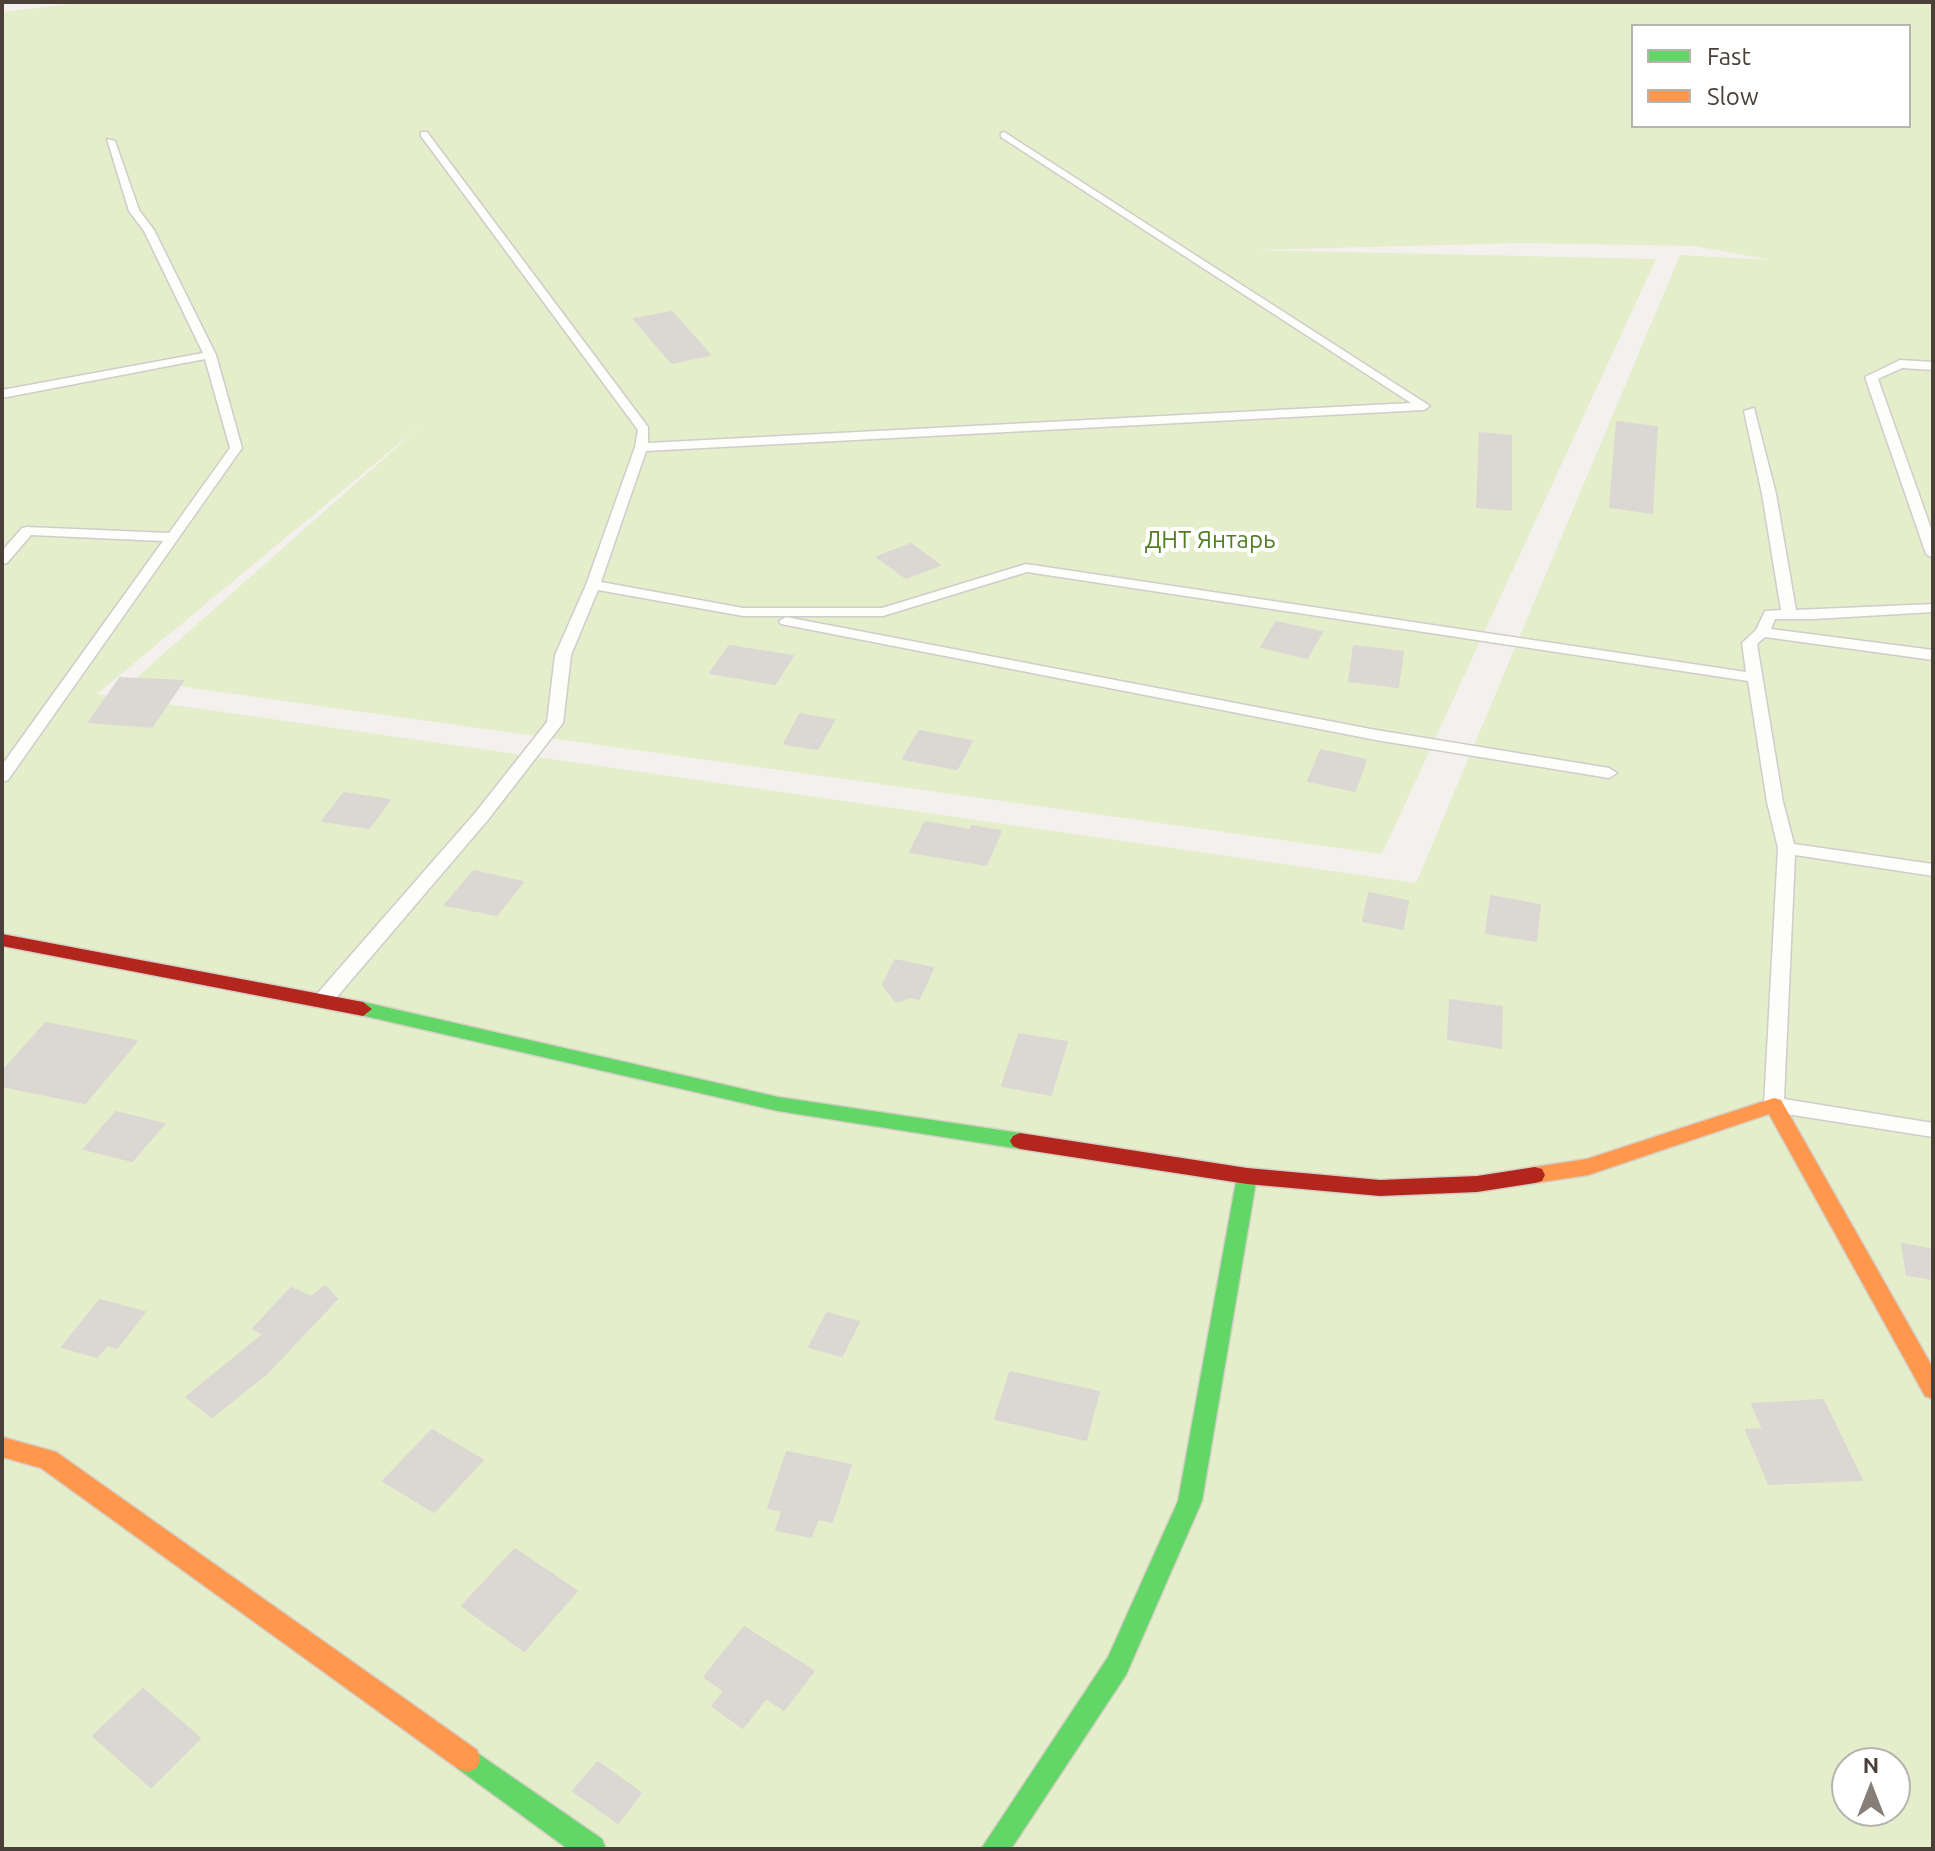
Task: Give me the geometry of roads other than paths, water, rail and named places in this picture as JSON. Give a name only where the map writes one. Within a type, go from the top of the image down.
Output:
[{"type":"street","points":[[2,940],[323,1000],[778,1104],[1247,1176],[1380,1188],[1477,1184],[1588,1167],[1774,1105],[1933,1389]]},
{"type":"street","points":[[995,1849],[1117,1666],[1190,1501],[1247,1176]]},
{"type":"street","points":[[2,1447],[48,1459],[592,1849]]},
{"type":"lane","points":[[323,1000],[481,817],[555,723],[563,655],[593,585],[641,447],[644,430],[424,134]]},
{"type":"lane","points":[[641,447],[1424,406],[1004,135]]},
{"type":"lane","points":[[2,777],[236,448],[210,355],[149,230],[134,211],[110,141]]},
{"type":"lane","points":[[2,394],[210,355]]},
{"type":"lane","points":[[1933,366],[1900,364],[1871,377],[1933,554]]},
{"type":"lane","points":[[1750,411],[1769,494],[1789,615]]},
{"type":"lane","points":[[2,560],[27,531],[175,537]]},
{"type":"lane","points":[[743,612],[883,612],[1026,568],[1755,678]]},
{"type":"lane","points":[[593,585],[1376,735],[1609,773]]},
{"type":"lane","points":[[1933,608],[1770,614],[1762,632],[1749,643],[1775,802],[1787,848],[1774,1105],[1933,1130]]},
{"type":"lane","points":[[1762,632],[1933,655]]},
{"type":"lane","points":[[1787,848],[1933,870]]},
{"type":"park label","name":"ДНТ Янтарь","points":[[1210,540]]}]
